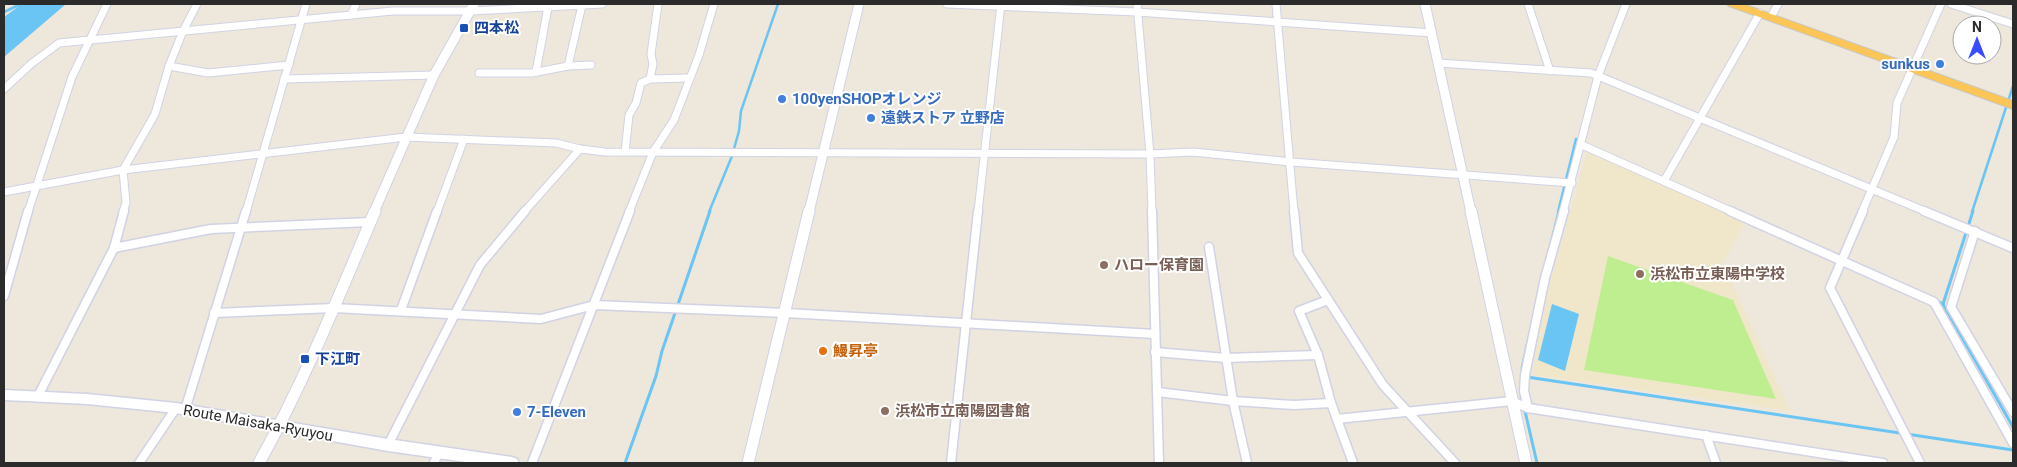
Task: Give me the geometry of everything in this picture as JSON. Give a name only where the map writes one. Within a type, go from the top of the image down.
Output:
[{"type":"highway","points":[[1733,4],[2009,103]]},
{"type":"main road","name":"Route Maisaka-Ryuyou","points":[[4,395],[38,396],[181,409],[388,445],[437,457],[512,463]]},
{"type":"street","points":[[4,296],[36,185],[72,77],[107,4]]},
{"type":"street","points":[[38,396],[114,248],[126,203],[123,170],[155,114],[169,66],[183,30],[198,4]]},
{"type":"street","points":[[139,463],[181,409],[241,229],[306,4]]},
{"type":"street","points":[[351,15],[356,4]]},
{"type":"street","points":[[4,89],[31,64],[59,43],[393,11],[602,4]]},
{"type":"street","points":[[650,79],[653,64],[651,54],[658,4]]},
{"type":"street","points":[[532,463],[653,152],[674,120],[688,78],[699,55],[714,4]]},
{"type":"street","points":[[748,463],[786,313],[859,4]]},
{"type":"street","points":[[947,4],[1137,12],[1432,33]]},
{"type":"street","points":[[1136,4],[1150,154],[1159,463]]},
{"type":"street","points":[[1276,4],[1298,253],[1383,385],[1455,463]]},
{"type":"street","points":[[1425,4],[1526,463]]},
{"type":"street","points":[[1528,4],[1550,71]]},
{"type":"street","points":[[1528,408],[1524,391],[1525,375],[1545,278],[1582,145],[1598,76],[1626,4]]},
{"type":"street","points":[[1664,181],[1700,118],[1765,15],[1778,4]]},
{"type":"street","points":[[1920,463],[1830,288],[1894,137],[1897,103],[1941,4]]},
{"type":"street","points":[[1951,4],[2013,24]]},
{"type":"street","points":[[568,66],[582,5]]},
{"type":"street","points":[[951,463],[1000,5]]},
{"type":"street","points":[[259,463],[334,308],[434,75],[472,7]]},
{"type":"street","points":[[536,72],[548,7]]},
{"type":"street","points":[[1438,63],[1591,73],[2013,248]]},
{"type":"street","points":[[169,66],[208,74],[288,65]]},
{"type":"street","points":[[479,73],[536,72],[568,66],[591,65]]},
{"type":"street","points":[[284,80],[434,75]]},
{"type":"street","points":[[625,152],[629,115],[636,103],[638,87],[641,83],[650,79],[688,78]]},
{"type":"street","points":[[4,192],[123,170],[263,152],[406,137],[556,143],[580,149],[625,152],[823,151],[1150,154],[1193,152],[1291,162],[1572,183]]},
{"type":"street","points":[[402,310],[464,140]]},
{"type":"street","points":[[1582,145],[1934,302],[2013,443]]},
{"type":"street","points":[[388,445],[480,265],[500,239],[580,149]]},
{"type":"street","points":[[114,248],[211,229],[370,222]]},
{"type":"street","points":[[1974,231],[1951,307],[2013,412]]},
{"type":"street","points":[[1209,247],[1233,401],[1247,463]]},
{"type":"street","points":[[1328,300],[1299,311],[1318,355],[1337,419],[1354,463]]},
{"type":"street","points":[[214,313],[334,308],[402,310],[541,319],[594,305],[786,313],[1155,334]]},
{"type":"street","points":[[1155,352],[1226,358],[1318,355]]},
{"type":"street","points":[[1156,392],[1233,401],[1294,405],[1332,403]]},
{"type":"street","points":[[1337,419],[1512,401],[1528,408],[1883,463]]},
{"type":"street","points":[[1706,435],[1716,463]]},
{"type":"shaded area","name":"浜松市立東陽中学校","points":[[1588,150],[1746,220],[1723,263],[1790,411],[1533,375],[1537,338],[1549,286]]},
{"type":"green space","points":[[1608,256],[1733,300],[1776,399],[1584,370]]},
{"type":"water","points":[[22,4],[66,4],[4,57],[4,17]]},
{"type":"water","points":[[1552,304],[1579,314],[1565,371],[1538,360]]},
{"type":"waterway","points":[[4,12],[21,4]]},
{"type":"waterway","points":[[709,212],[732,156],[739,131],[741,111],[778,4]]},
{"type":"waterway","points":[[1972,212],[2013,86]]},
{"type":"waterway","points":[[1558,212],[1576,139],[1581,141]]},
{"type":"waterway","points":[[625,463],[656,376],[662,351],[710,211]]},
{"type":"waterway","points":[[1549,251],[1559,211]]},
{"type":"waterway","points":[[1943,304],[1973,211]]},
{"type":"waterway","points":[[1936,301],[1943,304]]},
{"type":"waterway","points":[[1943,304],[2013,427]]},
{"type":"waterway","points":[[1522,368],[1529,337]]},
{"type":"waterway","points":[[1527,377],[2013,450]]},
{"type":"waterway","points":[[1521,394],[1537,463]]},
{"type":"place","name":"四本松","points":[[464,28]]},
{"type":"place","name":"sunkus","points":[[1940,64]]},
{"type":"place","name":"100yenSHOPオレンジ","points":[[782,99]]},
{"type":"place","name":"遠鉄ストア 立野店","points":[[871,118]]},
{"type":"place","name":"ハロー保育園","points":[[1104,265]]},
{"type":"place","name":"浜松市立東陽中学校","points":[[1640,274]]},
{"type":"place","name":"鰻昇亭","points":[[823,351]]},
{"type":"place","name":"下江町","points":[[305,359]]},
{"type":"place","name":"浜松市立南陽図書館","points":[[885,411]]},
{"type":"place","name":"7-Eleven","points":[[517,412]]}]
